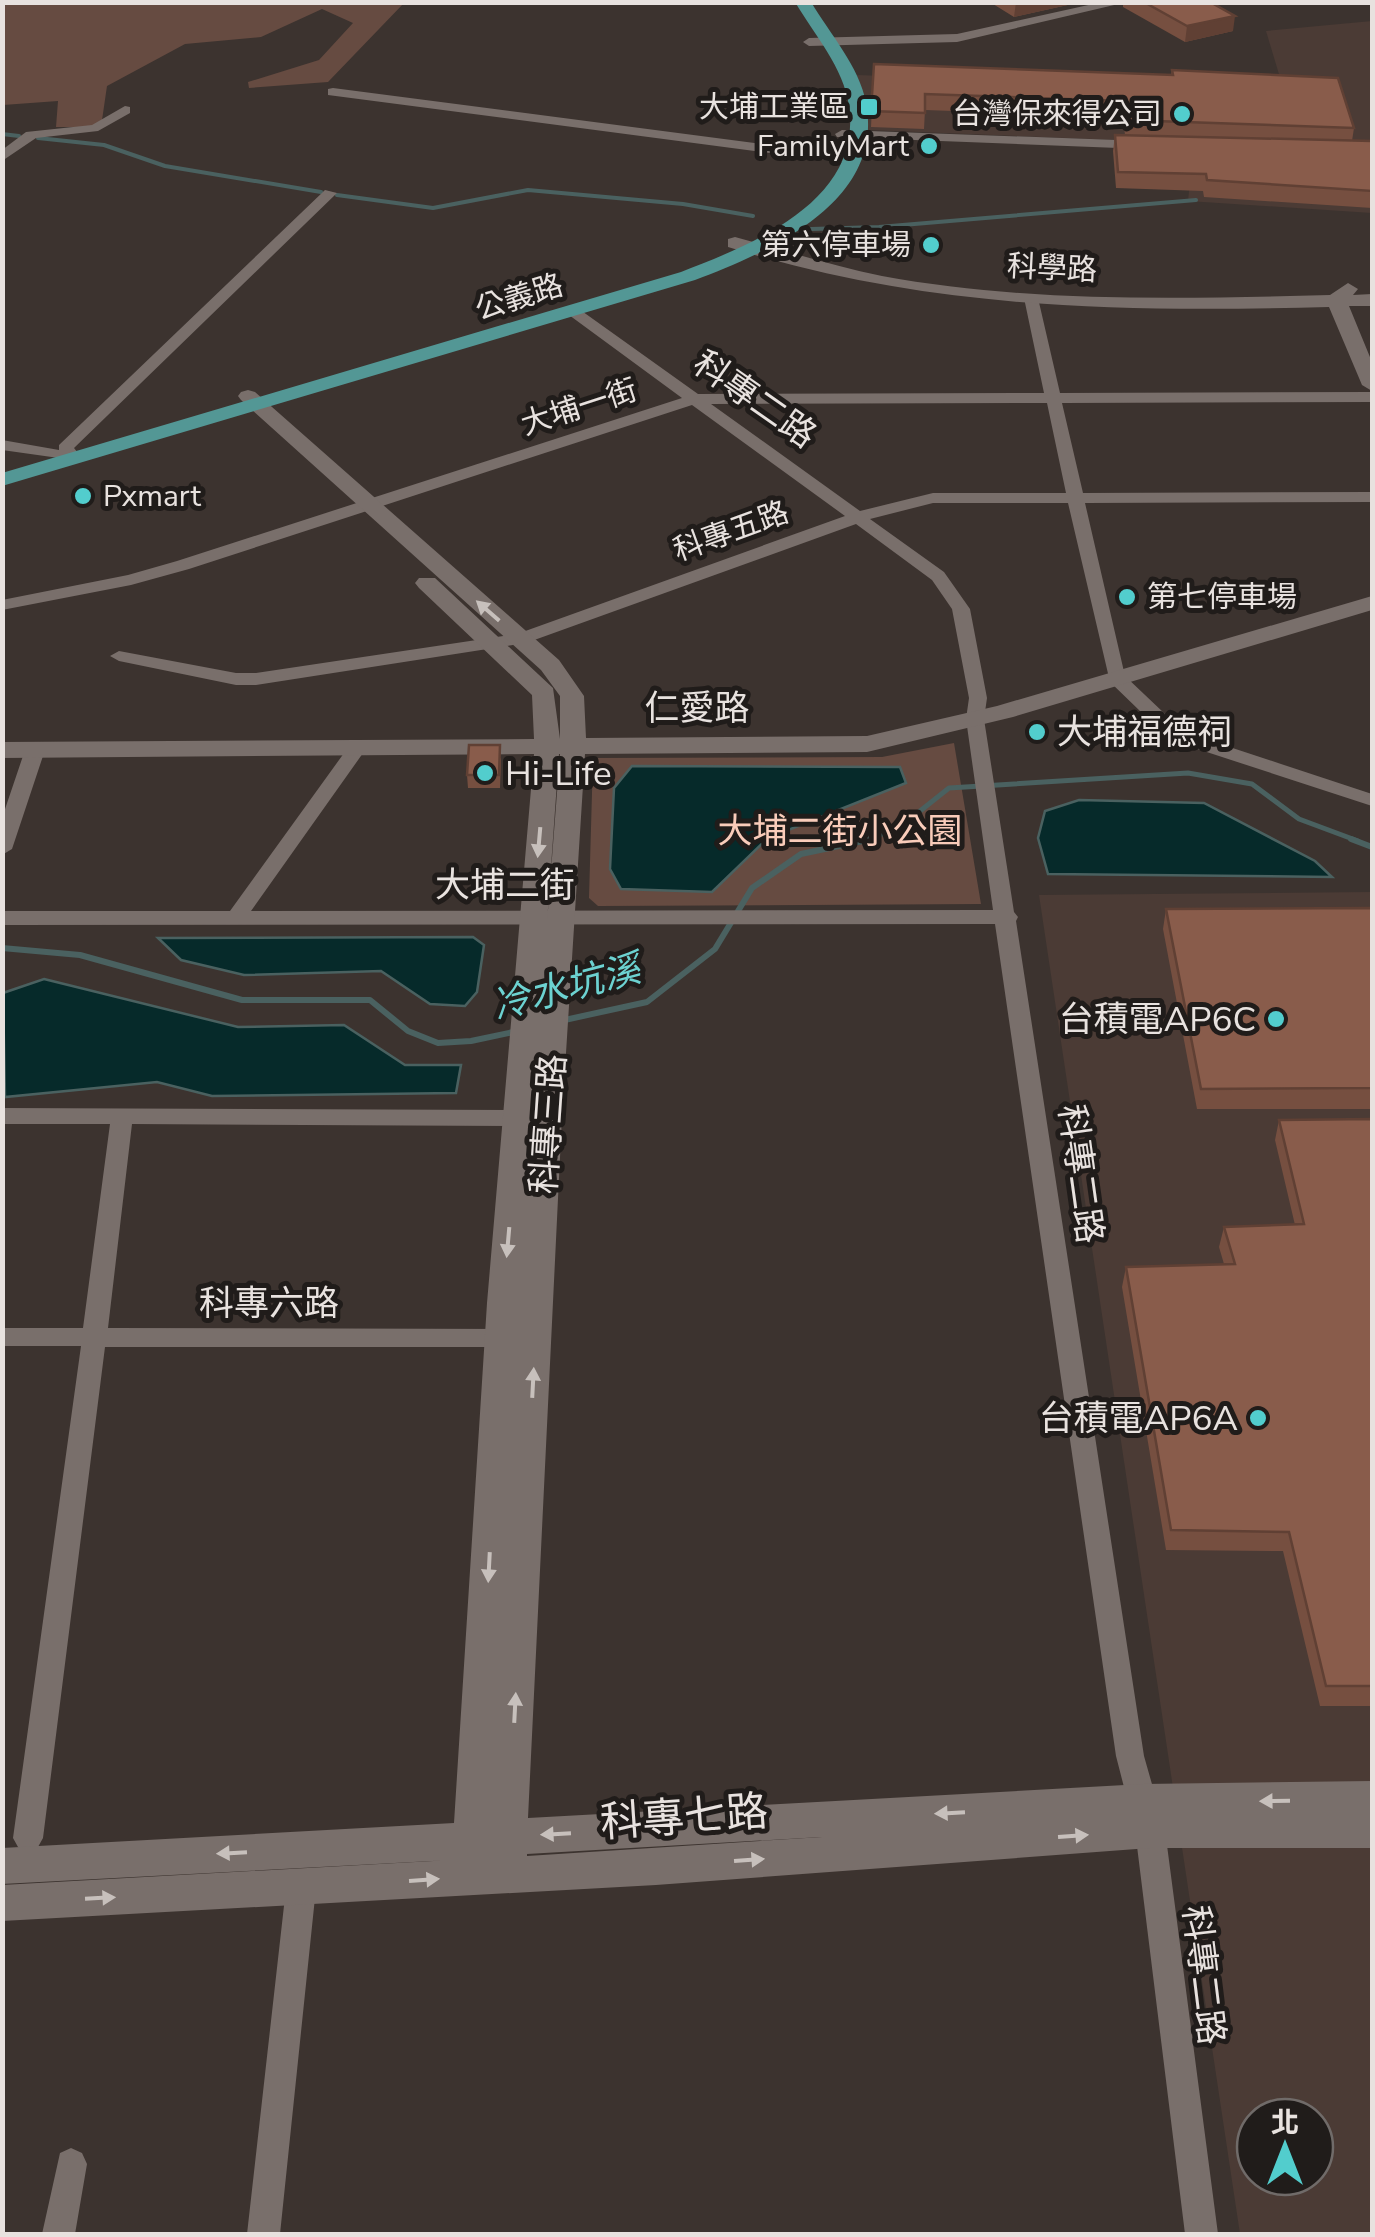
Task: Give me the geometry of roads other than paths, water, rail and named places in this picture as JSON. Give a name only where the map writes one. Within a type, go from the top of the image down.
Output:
[{"type":"main road","name":"公義路","points":[[244,403],[370,359],[676,269],[749,242],[812,212],[840,185],[858,102],[788,2]]},
{"type":"main road","name":"公義路","points":[[804,2],[818,41]]},
{"type":"main road","name":"公義路","points":[[2,466],[354,378],[688,276],[736,259],[749,242]]},
{"type":"main road","name":"公義路","points":[[2,480],[62,453]]},
{"type":"street","points":[[818,41],[957,38],[1120,2]]},
{"type":"street","points":[[334,92],[844,158]]},
{"type":"street","points":[[2,156],[32,134],[92,131],[111,124],[125,110]]},
{"type":"street","points":[[851,134],[1163,146]]},
{"type":"street","points":[[2,446],[62,453],[330,193]]},
{"type":"street","name":"科學路","points":[[749,242],[880,270],[975,283],[1087,290],[1358,296]]},
{"type":"street","name":"科學路","points":[[749,242],[896,282],[1031,298],[1358,296]]},
{"type":"street","points":[[1358,296],[1372,320]]},
{"type":"street","points":[[1358,296],[1372,386]]},
{"type":"street","points":[[1031,298],[1116,678],[1177,736],[1372,800]]},
{"type":"street","name":"科專二路","points":[[574,312],[938,576],[961,609],[978,698],[975,719],[1008,918],[1130,1756],[1146,1816],[1202,2234]]},
{"type":"street","points":[[354,378],[370,359]]},
{"type":"street","name":"大埔一街","points":[[2,605],[131,580],[694,399],[1372,397]]},
{"type":"street","name":"科專三路","points":[[244,403],[359,508],[544,693],[560,744],[560,918],[518,1118],[519,1338]]},
{"type":"street","name":"科專五路","points":[[119,656],[236,679],[494,646],[860,517],[933,498],[1372,497]]},
{"type":"street","name":"科專三路","points":[[359,508],[550,665],[572,696],[560,744],[531,918],[539,1023],[489,1857]]},
{"type":"street","name":"仁愛路","points":[[2,750],[867,744],[975,719],[1372,602]]},
{"type":"street","points":[[236,918],[359,746]]},
{"type":"street","points":[[2,850],[35,750]]},
{"type":"street","name":"大埔二街","points":[[2,918],[1008,918]]},
{"type":"street","points":[[2,1116],[518,1118]]},
{"type":"street","points":[[15,1852],[40,1716],[96,1337],[122,1116]]},
{"type":"street","name":"科專六路","points":[[2,1338],[519,1338]]},
{"type":"street","name":"科專七路","points":[[15,1852],[489,1857],[1372,1798]]},
{"type":"street","name":"科專七路","points":[[1146,1816],[1372,1830]]},
{"type":"street","name":"科專七路","points":[[2,1903],[301,1888],[489,1857]]},
{"type":"street","points":[[263,2234],[301,1888]]},
{"type":"street","points":[[58,2234],[71,2164]]},
{"type":"water","points":[[632,766],[900,767],[906,783],[768,838],[712,892],[621,889],[610,869],[614,788]]},
{"type":"water","points":[[1079,800],[1204,803],[1315,861],[1332,877],[1048,874],[1038,838],[1045,811]]},
{"type":"water","points":[[473,937],[484,945],[477,992],[465,1006],[430,1004],[381,971],[244,975],[181,960],[158,938]]},
{"type":"water","points":[[44,979],[238,1027],[344,1025],[405,1065],[461,1065],[456,1093],[212,1096],[157,1082],[5,1097],[3,993]]},
{"type":"waterway","points":[[2,134],[19,136]]},
{"type":"waterway","points":[[38,138],[104,145],[165,166],[321,192]]},
{"type":"waterway","points":[[337,195],[433,208],[528,190],[683,204],[753,216]]},
{"type":"waterway","points":[[811,229],[879,227],[1196,200]]},
{"type":"waterway","name":"冷水坑溪","points":[[871,839],[905,823],[949,788],[1188,773],[1252,784],[1299,819],[1358,841]]},
{"type":"waterway","name":"冷水坑溪","points":[[560,1021],[647,1002],[715,949],[752,888],[801,854],[871,839]]},
{"type":"waterway","name":"冷水坑溪","points":[[1351,839],[1372,847]]},
{"type":"waterway","name":"冷水坑溪","points":[[2,948],[80,955],[242,1000],[370,1000],[408,1031],[438,1043],[518,1031]]},
{"type":"place","name":"大埔工業區","points":[[869,107]]},
{"type":"place","name":"台灣保來得公司","points":[[1182,114]]},
{"type":"place","name":"FamilyMart","points":[[929,146]]},
{"type":"place","name":"第六停車場","points":[[931,245]]},
{"type":"place","name":"Pxmart","points":[[83,496]]},
{"type":"place","name":"第七停車場","points":[[1127,597]]},
{"type":"place","name":"大埔福德祠","points":[[1037,732]]},
{"type":"place","name":"Hi-Life","points":[[485,773]]},
{"type":"place","name":"台積電AP6C","points":[[1276,1019]]},
{"type":"place","name":"台積電AP6A","points":[[1258,1418]]},
{"type":"park label","name":"大埔二街小公園","points":[[840,831]]}]
